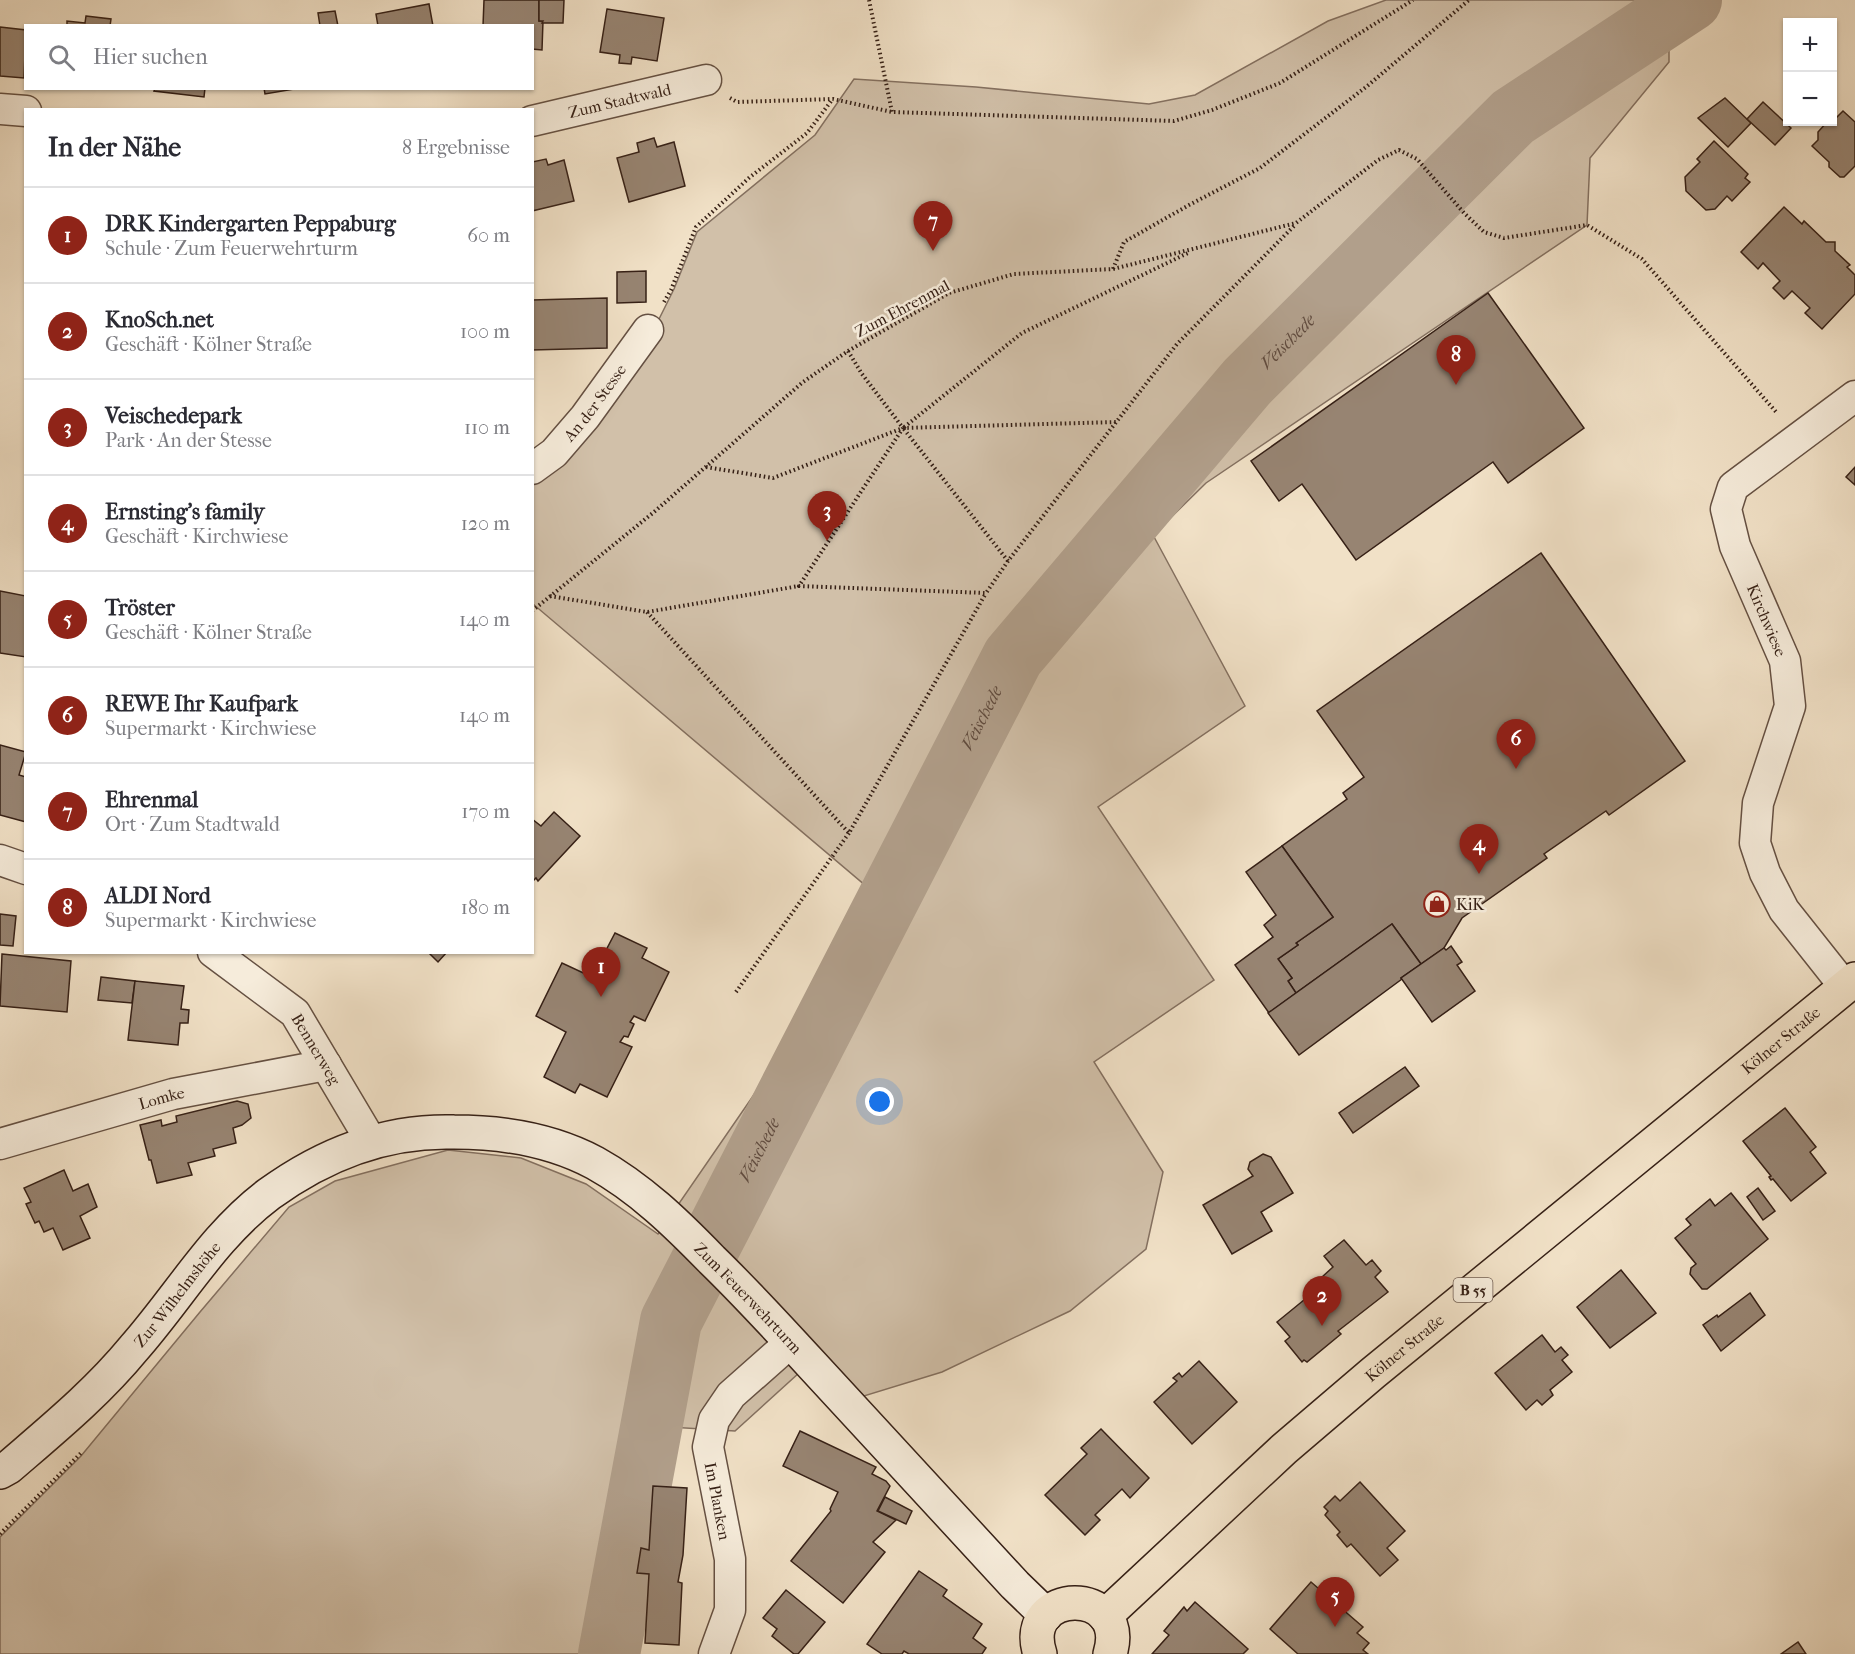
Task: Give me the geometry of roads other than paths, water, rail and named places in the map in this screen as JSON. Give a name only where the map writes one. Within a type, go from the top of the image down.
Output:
[{"type":"main road","name":"Kölner Straße","points":[[1105,1616],[1284,1449],[1337,1403],[1850,983]]},
{"type":"main road","points":[[1040,1654],[1037,1635],[1046,1615],[1064,1603],[1075,1602],[1095,1607],[1105,1616],[1111,1627],[1113,1640],[1110,1654]]},
{"type":"street","name":"Zum Stadtwald","points":[[534,121],[706,80]]},
{"type":"street","points":[[0,109],[24,111]]},
{"type":"street","name":"An der Stesse","points":[[534,468],[554,453],[585,417],[648,330]]},
{"type":"street","name":"Kirchwiese","points":[[1850,983],[1784,910],[1765,873],[1755,843],[1758,803],[1790,706],[1785,661],[1735,546],[1726,509],[1733,487],[1855,396]]},
{"type":"street","points":[[0,860],[24,868]]},
{"type":"street","name":"Bennerweg","points":[[216,954],[295,1013],[371,1141]]},
{"type":"street","name":"Lomke","points":[[0,1144],[173,1094],[326,1065]]},
{"type":"street","name":"Zum Feuerwehrturm","points":[[371,1141],[431,1131],[486,1132],[524,1137],[593,1162],[631,1185],[668,1215],[750,1298],[1015,1585],[1046,1615]]},
{"type":"street","name":"Zur Wilhelmshöhe","points":[[0,1472],[9,1467],[84,1403],[134,1349],[231,1226],[274,1191],[313,1166],[371,1141]]},
{"type":"street","name":"Im Planken","points":[[714,1654],[730,1610],[730,1559],[708,1447],[714,1420],[731,1395],[791,1342]]},
{"type":"waterway","name":"Veischede","points":[[609,1654],[671,1321],[1013,657],[1247,382],[1513,117],[1691,0]]},
{"type":"place","name":"Ehrenmal","points":[[933,251]]},
{"type":"place","name":"ALDI Nord","points":[[1456,385]]},
{"type":"place","name":"Veischedepark","points":[[827,541]]},
{"type":"place","name":"REWE Ihr Kaufpark","points":[[1516,769]]},
{"type":"place","name":"Ernsting's family","points":[[1479,874]]},
{"type":"place","name":"KiK","points":[[1437,904]]},
{"type":"place","name":"DRK Kindergarten Peppaburg","points":[[601,997]]},
{"type":"place","name":"KnoSch.net","points":[[1322,1326]]},
{"type":"place","name":"Tröster","points":[[1335,1627]]}]
